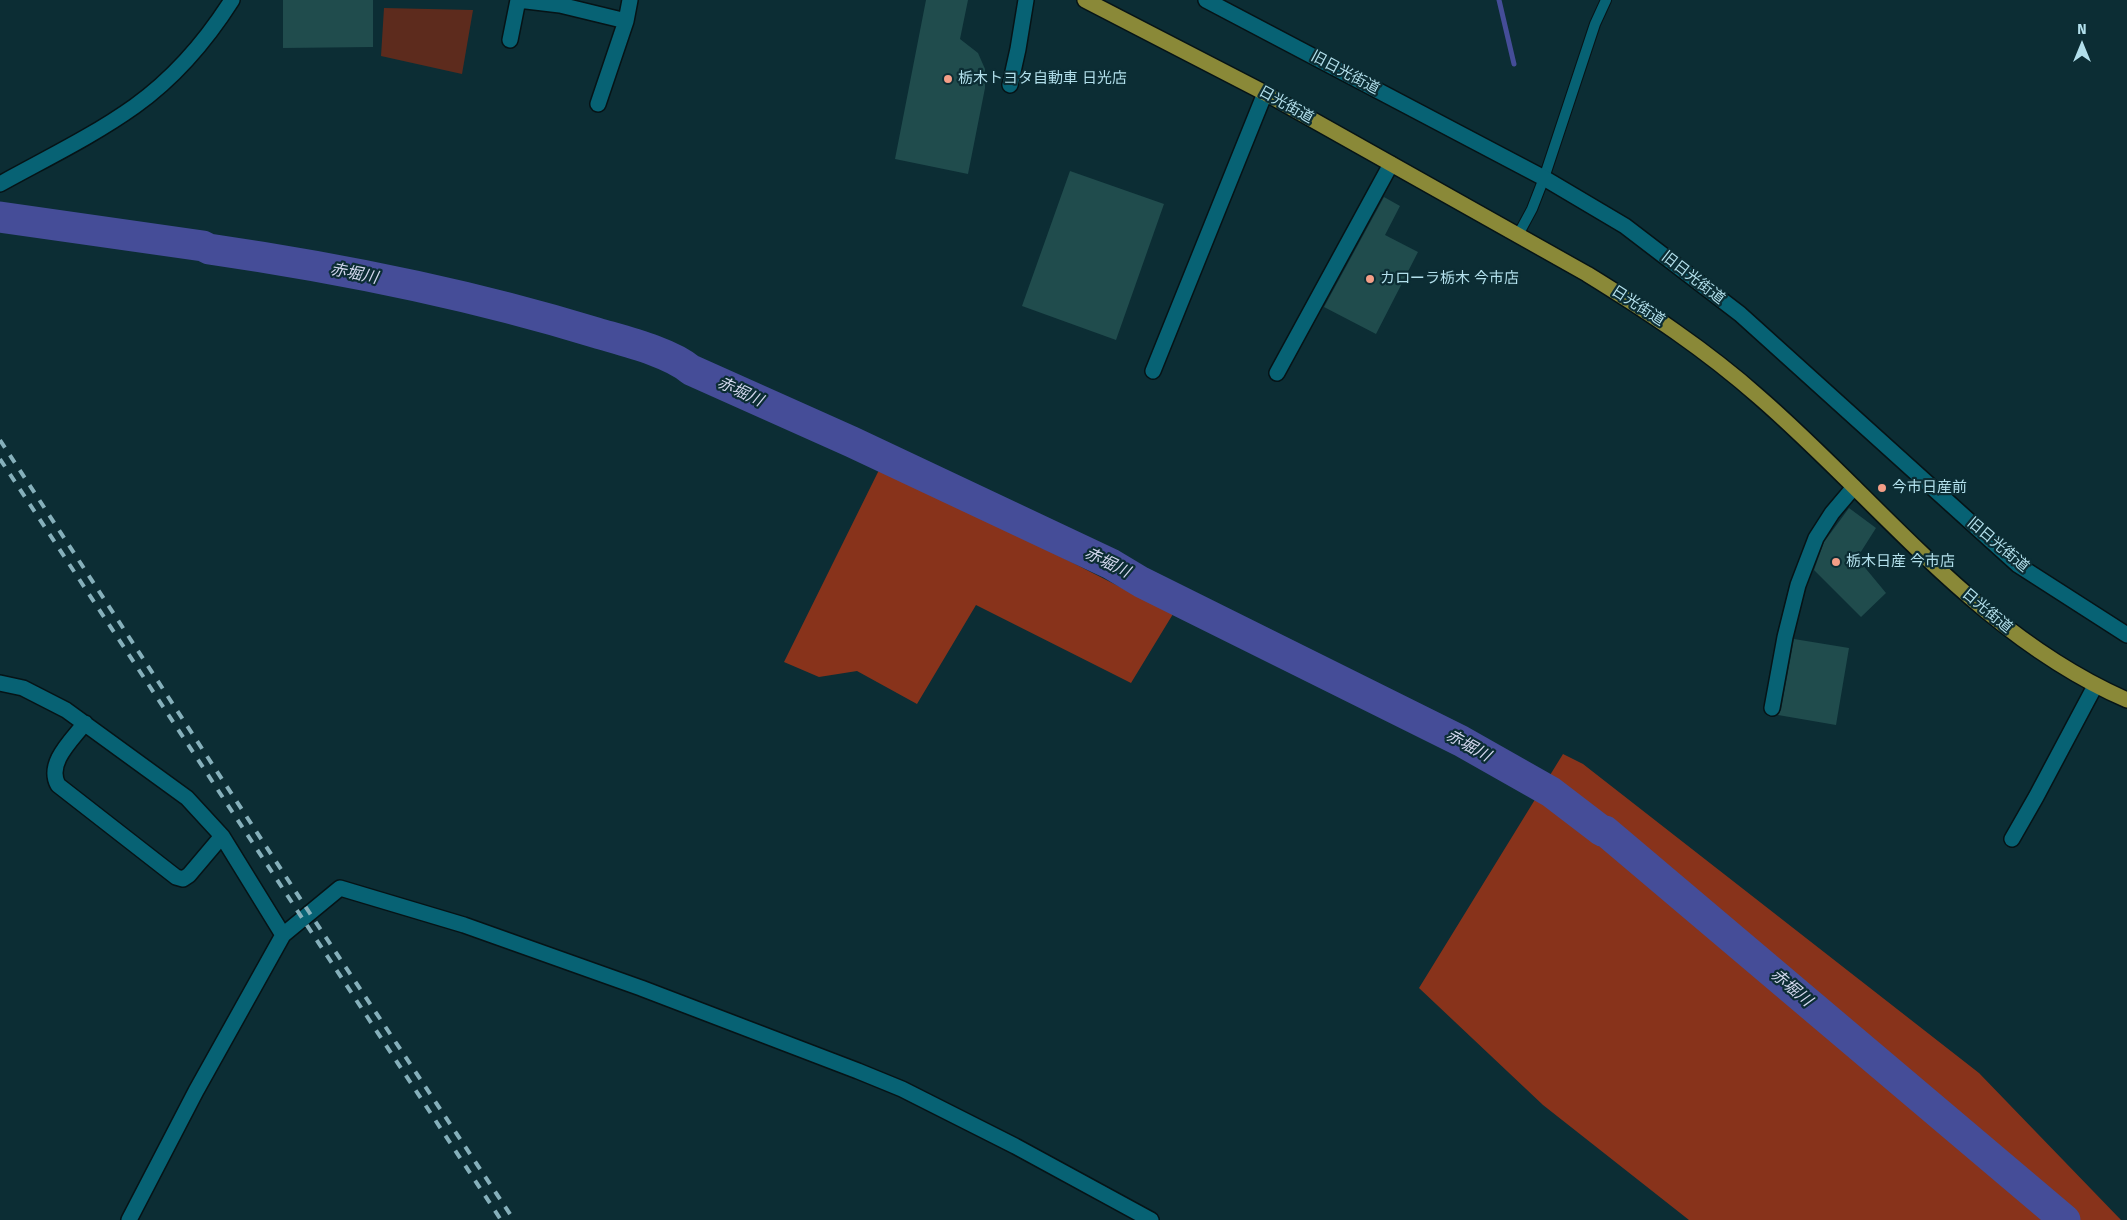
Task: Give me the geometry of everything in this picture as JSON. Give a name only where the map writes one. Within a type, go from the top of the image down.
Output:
[{"type":"highway","name":"日光街道","points":[[1085,0],[1265,93],[1518,235],[1587,274],[1684,337],[1760,397],[1978,606],[2022,640],[2059,665],[2095,686],[2127,700]]},
{"type":"street","points":[[0,184],[92,133],[134,107],[155,90],[194,52],[232,0]]},
{"type":"street","points":[[510,40],[518,0],[560,5],[626,21]]},
{"type":"street","points":[[598,104],[626,21],[630,0]]},
{"type":"street","points":[[1010,85],[1026,0]]},
{"type":"street","name":"旧日光街道","points":[[1206,0],[1544,178],[1625,226],[1740,314],[2018,565],[2127,635]]},
{"type":"street","points":[[1153,371],[1265,93]]},
{"type":"street","points":[[1277,373],[1391,164]]},
{"type":"street","points":[[1772,708],[1785,637],[1798,585],[1816,538],[1832,513],[1854,487]]},
{"type":"street","points":[[0,683],[22,688],[45,698],[85,723],[187,798],[222,836],[283,935]]},
{"type":"street","points":[[2012,839],[2036,798],[2095,686]]},
{"type":"street","points":[[85,723],[55,764],[54,777],[58,785],[176,877],[183,879],[189,875],[222,836]]},
{"type":"street","points":[[129,1220],[196,1090],[283,935],[340,888],[464,925],[641,988],[902,1089],[1015,1146],[1151,1220]]},
{"type":"lane","points":[[1518,235],[1532,209],[1544,178],[1595,24],[1606,0]]},
{"type":"shaded area","points":[[384,8],[473,10],[462,74],[381,56]]},
{"type":"shaded area","points":[[879,470],[981,516],[1173,614],[1131,683],[976,605],[917,704],[857,671],[819,677],[784,662]]},
{"type":"shaded area","points":[[1563,754],[1583,764],[1979,1073],[2121,1220],[1689,1220],[1543,1105],[1419,988]]},
{"type":"building","points":[[283,0],[373,0],[373,47],[283,48]]},
{"type":"building","name":"栃木トヨタ自動車 日光店","points":[[926,0],[968,0],[960,39],[978,53],[985,69],[985,88],[968,174],[895,159]]},
{"type":"building","points":[[1070,171],[1164,204],[1116,340],[1022,306]]},
{"type":"building","name":"カローラ栃木 今市店","points":[[1384,197],[1400,206],[1385,235],[1418,252],[1376,334],[1324,307]]},
{"type":"building","name":"栃木日産 今市店","points":[[1849,508],[1876,528],[1857,558],[1886,593],[1861,617],[1814,570],[1824,542]]},
{"type":"building","points":[[1794,639],[1849,648],[1836,725],[1778,715],[1781,710]]},
{"type":"waterway","points":[[1499,0],[1514,64]]},
{"type":"waterway","name":"赤堀川","points":[[0,217],[203,246],[209,249],[356,274],[453,294],[633,343],[659,352],[691,370],[852,442],[1111,564],[1141,582],[1461,741],[1551,792],[1602,831],[1605,831],[2065,1220]]},
{"type":"railway","points":[[0,440],[309,912],[514,1220]]},
{"type":"railway","points":[[0,459],[501,1220]]},
{"type":"place","name":"栃木トヨタ自動車 日光店","points":[[948,79]]},
{"type":"place","name":"カローラ栃木 今市店","points":[[1370,279]]},
{"type":"place","name":"今市日産前","points":[[1882,488]]},
{"type":"place","name":"栃木日産 今市店","points":[[1836,562]]}]
